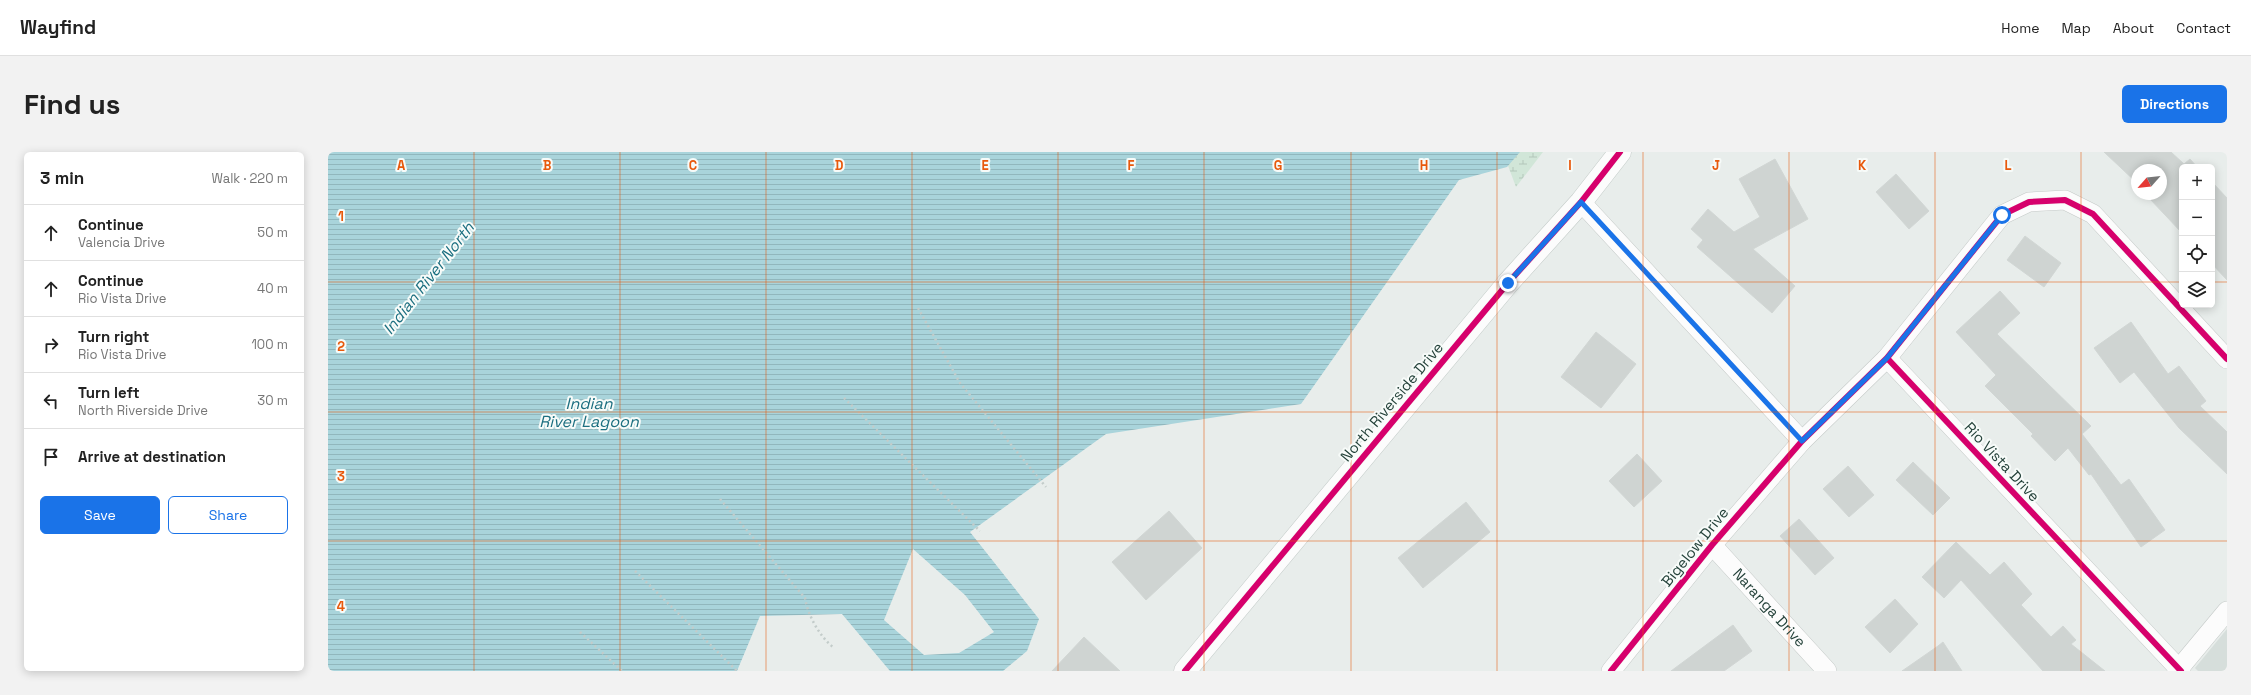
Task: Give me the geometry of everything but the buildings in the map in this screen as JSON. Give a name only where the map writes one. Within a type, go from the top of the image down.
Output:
[{"type":"street","name":"North Riverside Drive","points":[[1185,671],[1508,283],[1581,202],[1620,152]]},
{"type":"street","points":[[1581,202],[1802,441],[1887,358],[2002,215],[2029,202],[2065,200],[2093,214],[2227,359]]},
{"type":"street","name":"Rio Vista Drive","points":[[1887,358],[2179,670]]},
{"type":"street","name":"Bigelow Drive","points":[[1611,671],[1712,545],[1802,441]]},
{"type":"street","name":"Naranga Drive","points":[[1712,545],[1827,671]]},
{"type":"street","points":[[2179,670],[2227,611]]},
{"type":"path","points":[[918,308],[960,383],[1046,487]]},
{"type":"path","points":[[844,398],[980,531]]},
{"type":"path","points":[[720,499],[805,598],[806,608],[824,640],[833,647]]},
{"type":"path","points":[[635,571],[737,671]]},
{"type":"path","points":[[580,632],[622,671]]},
{"type":"shaded area","points":[[2227,629],[2227,671],[2198,671],[2195,668]]},
{"type":"green space","points":[[1517,152],[1543,152],[1516,187],[1507,163]]},
{"type":"water","name":"Indian River Lagoon","points":[[328,152],[1520,152],[1507,167],[1459,180],[1301,404],[1106,434],[970,532],[1039,619],[1027,651],[1003,671],[890,671],[842,614],[760,616],[737,671],[328,671]],"holes":[[[913,549],[965,595],[994,632],[959,653],[924,655],[884,620]]]},
{"type":"cycle path","points":[[1185,671],[1508,283],[1581,202],[1620,152]]},
{"type":"cycle path","points":[[1611,671],[1712,545],[1802,441],[1887,358],[2002,215],[2029,202],[2065,200],[2093,214],[2227,359]]},
{"type":"cycle path","points":[[1887,358],[2181,671]]},
{"type":"route","points":[[1508,283],[1581,202],[1802,441],[1887,358],[2002,215]]},
{"type":"water label","name":"Indian River North","points":[[428,278]]}]
